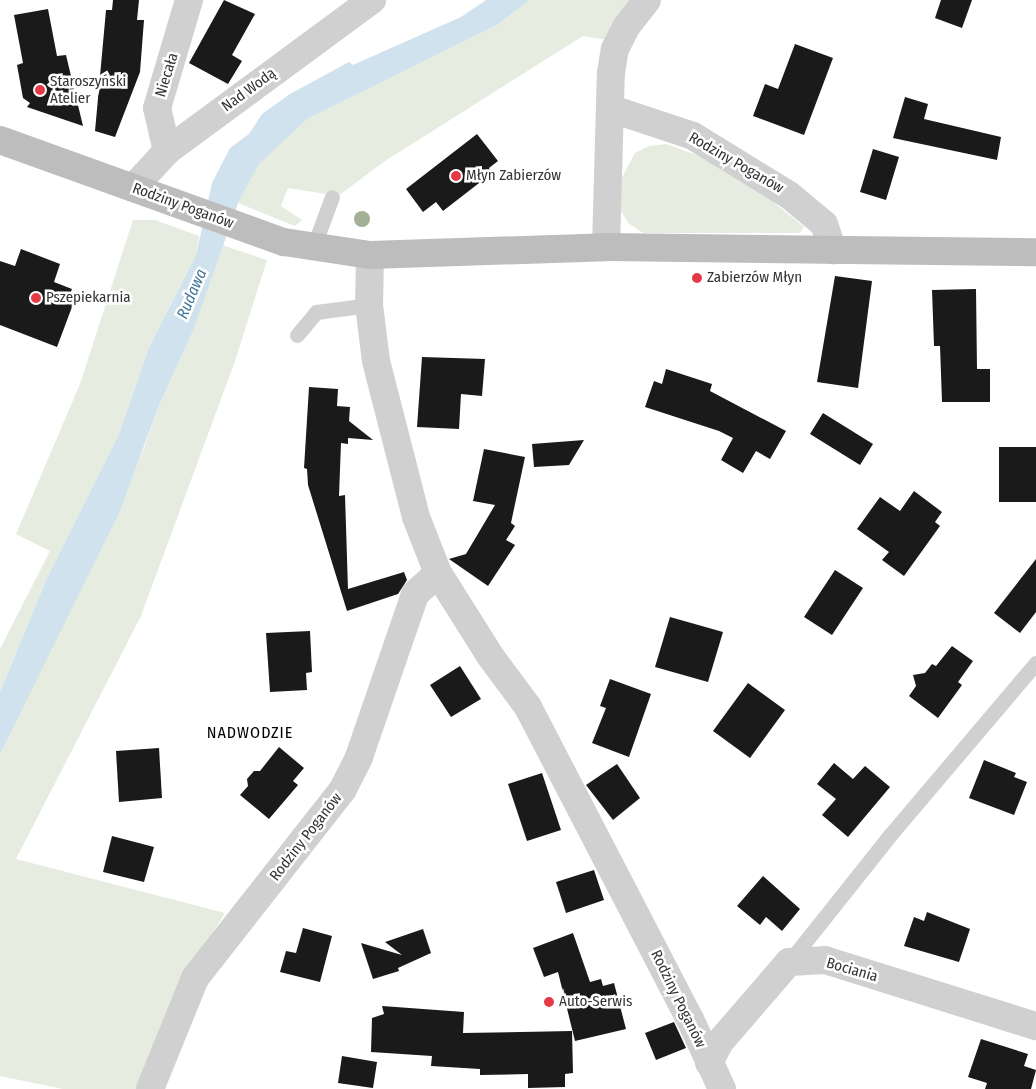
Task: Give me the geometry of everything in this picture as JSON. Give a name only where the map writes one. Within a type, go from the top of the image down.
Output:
[{"type":"street","name":"Niecała","points":[[167,151],[157,108],[189,0]]},
{"type":"street","name":"Nad Wodą","points":[[133,188],[167,151],[372,0]]},
{"type":"street","points":[[606,247],[612,109],[610,72],[616,50],[626,27],[647,0]]},
{"type":"street","name":"Rodziny Poganów","points":[[612,109],[693,136],[789,195],[824,224],[833,250]]},
{"type":"street","name":"Rodziny Poganów","points":[[0,140],[284,242],[313,248],[370,255],[606,247],[1036,252]]},
{"type":"street","name":"Rodziny Poganów","points":[[370,255],[369,305],[378,370],[416,517],[438,573],[491,657],[528,707],[690,1019],[722,1089]]},
{"type":"street","name":"Rodziny Poganów","points":[[150,1089],[195,978],[343,789],[359,756],[415,594],[438,573]]},
{"type":"street","name":"Bociania","points":[[789,962],[825,960],[1036,1026]]},
{"type":"street","points":[[709,1062],[720,1043],[789,962]]},
{"type":"lane","points":[[313,248],[332,197]]},
{"type":"lane","points":[[297,335],[316,312],[369,305]]},
{"type":"lane","points":[[789,962],[890,835],[1036,662]]},
{"type":"shaded area","points":[[530,0],[640,0],[607,40],[583,36],[385,161],[338,196],[288,188],[281,206],[302,220],[295,226],[238,203],[259,163],[307,119],[497,25]]},
{"type":"shaded area","points":[[666,144],[730,167],[804,227],[800,233],[643,233],[628,223],[620,209],[618,185],[635,153],[649,146]]},
{"type":"shaded area","points":[[133,220],[155,220],[199,236],[196,255],[148,350],[119,434],[47,578],[0,692],[0,649],[50,551],[16,534],[80,384]]},
{"type":"shaded area","points":[[222,245],[267,260],[235,361],[141,616],[16,859],[225,913],[181,985],[145,1089],[63,1089],[0,1076],[0,754],[143,451],[160,403],[193,331]]},
{"type":"water","name":"Rudawa","points":[[486,0],[530,0],[497,25],[307,119],[259,164],[238,203],[193,331],[160,403],[119,513],[0,754],[0,692],[47,578],[119,434],[148,350],[196,255],[212,183],[230,148],[249,134],[262,114],[290,94],[349,62],[353,65],[461,17]]},
{"type":"building","points":[[113,0],[139,0],[137,20],[144,20],[140,72],[115,137],[95,131],[106,10],[112,10]]},
{"type":"building","points":[[224,0],[255,14],[232,55],[242,61],[228,84],[189,63]]},
{"type":"building","points":[[941,0],[972,0],[962,28],[935,18]]},
{"type":"building","points":[[48,9],[57,56],[66,55],[83,126],[27,107],[30,103],[23,98],[17,65],[23,63],[14,15]]},
{"type":"building","points":[[795,44],[833,58],[804,135],[753,116],[765,84],[778,89]]},
{"type":"building","points":[[905,97],[928,104],[924,119],[1001,137],[997,160],[893,138]]},
{"type":"building","name":"Młyn Zabierzów","points":[[477,134],[498,161],[489,168],[492,173],[443,211],[436,202],[423,212],[406,189]]},
{"type":"building","points":[[873,149],[899,157],[886,200],[860,192]]},
{"type":"building","name":"Pszepiekarnia","points":[[21,249],[60,264],[54,282],[72,289],[69,297],[75,299],[57,347],[0,325],[0,261],[15,266]]},
{"type":"building","points":[[835,276],[872,281],[858,388],[817,382]]},
{"type":"building","points":[[976,289],[977,369],[990,369],[990,402],[942,402],[940,346],[934,346],[932,290]]},
{"type":"building","points":[[422,357],[485,359],[482,396],[461,394],[459,429],[417,427]]},
{"type":"building","points":[[666,369],[712,384],[710,391],[786,431],[770,459],[756,451],[743,473],[721,460],[733,438],[719,431],[645,407],[654,381],[662,384]]},
{"type":"building","points":[[309,387],[338,389],[337,406],[350,407],[349,421],[373,440],[348,438],[348,444],[341,443],[339,496],[345,495],[348,589],[404,572],[407,580],[398,594],[347,611],[308,485],[307,469],[304,468]]},
{"type":"building","points":[[823,413],[873,444],[860,465],[810,434]]},
{"type":"building","points":[[584,440],[569,465],[534,467],[532,444]]},
{"type":"building","points":[[999,447],[1036,447],[1036,502],[999,502]]},
{"type":"building","points":[[484,449],[525,457],[511,523],[515,526],[506,540],[515,545],[488,586],[449,559],[466,554],[495,505],[473,501]]},
{"type":"building","points":[[914,491],[942,512],[935,522],[940,526],[904,576],[882,560],[889,552],[857,529],[880,497],[900,511]]},
{"type":"building","points":[[1036,559],[1036,612],[1020,633],[994,613]]},
{"type":"building","points":[[835,570],[863,588],[832,635],[804,617]]},
{"type":"building","points":[[670,617],[723,632],[708,682],[655,667]]},
{"type":"building","points":[[310,631],[312,672],[306,673],[307,690],[270,692],[266,633]]},
{"type":"building","points":[[952,646],[973,661],[958,682],[962,685],[938,718],[909,696],[916,686],[913,675],[925,673],[932,664],[936,666]]},
{"type":"building","points":[[460,666],[481,699],[451,717],[430,685]]},
{"type":"building","points":[[610,679],[651,694],[629,757],[592,743],[606,708],[600,706]]},
{"type":"building","points":[[748,683],[785,710],[750,758],[713,731]]},
{"type":"building","points":[[279,747],[304,768],[293,781],[298,785],[269,819],[240,795],[248,786],[247,779],[254,771],[260,771]]},
{"type":"building","points":[[159,748],[162,798],[119,802],[116,751]]},
{"type":"building","points":[[984,760],[1016,773],[1014,777],[1027,782],[1014,815],[969,798]]},
{"type":"building","points":[[834,763],[853,779],[865,766],[890,787],[848,837],[822,815],[836,799],[817,784]]},
{"type":"building","points":[[617,764],[640,798],[613,820],[586,785]]},
{"type":"building","points":[[542,773],[561,830],[527,841],[508,784]]},
{"type":"building","points":[[112,836],[154,847],[144,882],[103,872]]},
{"type":"building","points":[[594,870],[604,900],[566,913],[556,882]]},
{"type":"building","points":[[763,876],[800,909],[782,931],[766,917],[760,925],[737,906]]},
{"type":"building","points":[[927,912],[970,929],[959,962],[904,946],[914,917],[924,921]]},
{"type":"building","points":[[303,928],[332,936],[320,982],[280,972],[286,951],[296,953]]},
{"type":"building","points":[[423,929],[431,953],[398,968],[399,971],[373,979],[361,943],[402,955],[385,942]]},
{"type":"building","points":[[573,933],[590,982],[601,979],[603,986],[614,983],[626,1029],[575,1041],[558,972],[544,977],[533,948]]},
{"type":"building","points":[[382,1006],[464,1012],[463,1033],[572,1031],[573,1073],[565,1074],[565,1087],[528,1088],[528,1074],[480,1075],[480,1069],[431,1066],[432,1056],[371,1052],[372,1018],[384,1014]]},
{"type":"building","points":[[674,1022],[686,1048],[656,1060],[645,1033]]},
{"type":"building","points":[[981,1039],[1028,1054],[1024,1066],[1036,1070],[1031,1089],[985,1089],[987,1083],[968,1077]]},
{"type":"building","points":[[342,1056],[377,1062],[373,1088],[338,1083]]},
{"type":"place","name":"Staroszyński Atelier","points":[[40,90]]},
{"type":"place","name":"Młyn Zabierzów","points":[[456,176]]},
{"type":"place","name":"Zabierzów Młyn","points":[[697,278]]},
{"type":"place","name":"Pszepiekarnia","points":[[36,298]]},
{"type":"place","name":"Auto-Serwis","points":[[549,1002]]},
{"type":"district","name":"NADWODZIE","points":[[250,733]]}]
